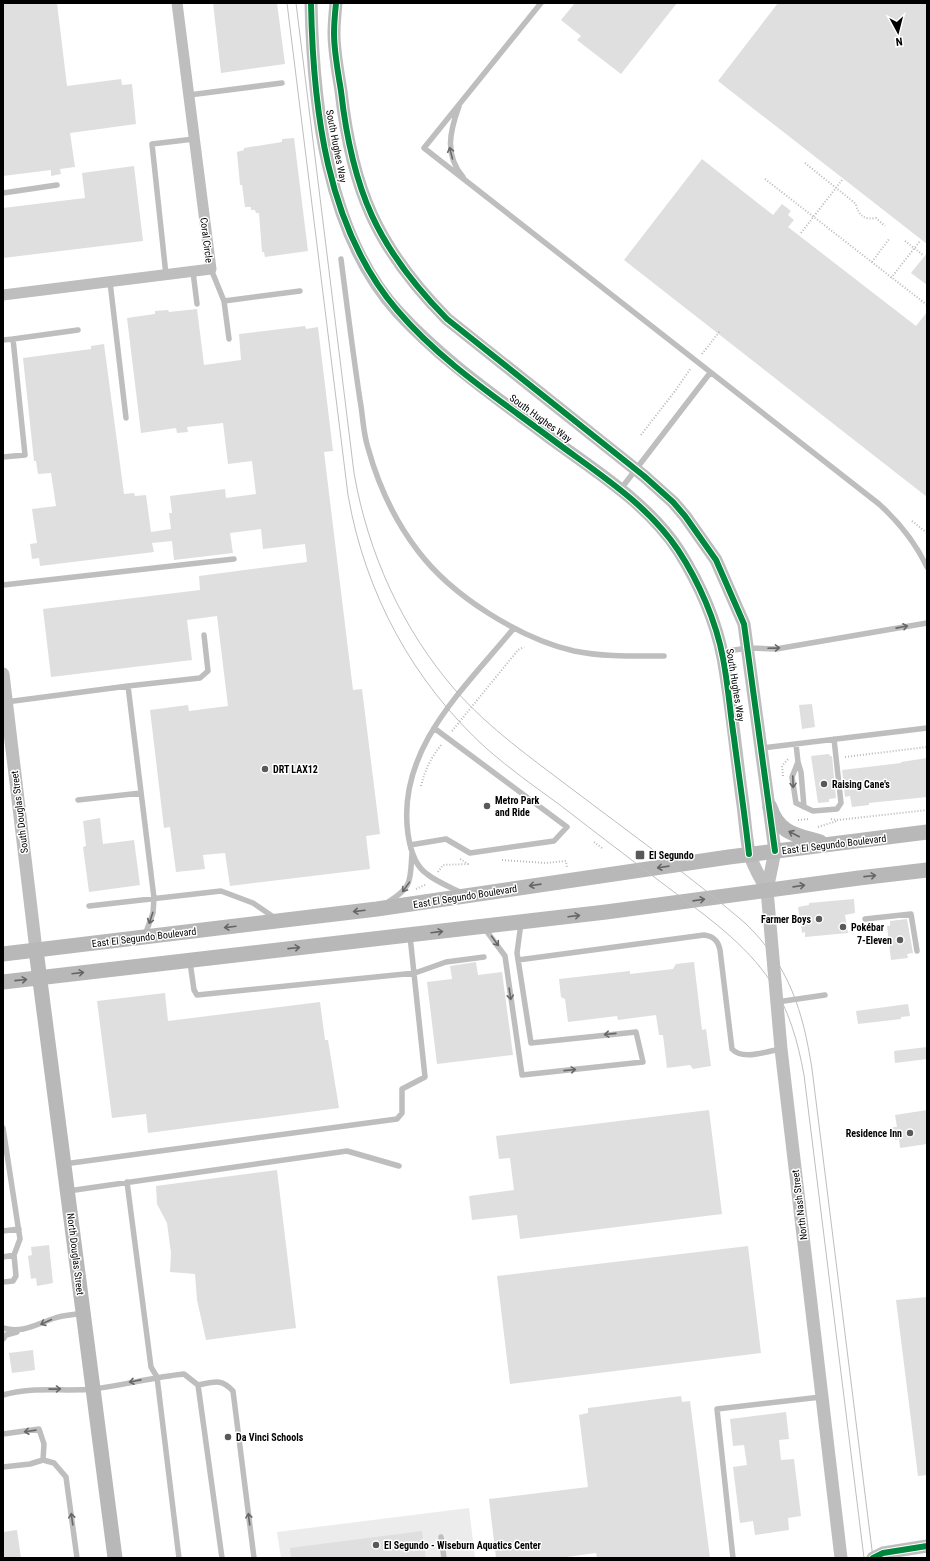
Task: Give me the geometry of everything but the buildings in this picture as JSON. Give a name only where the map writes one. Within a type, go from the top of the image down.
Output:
[{"type":"main road","points":[[770,807],[778,823],[794,835],[829,844]]},
{"type":"main road","name":"East El Segundo Boulevard","points":[[3,954],[377,909],[750,854],[927,832]]},
{"type":"main road","points":[[3,982],[410,936],[927,870]]},
{"type":"main road","name":"North Douglas Street","points":[[36,950],[115,1558]]},
{"type":"street","name":"Coral Circle","points":[[3,295],[211,269],[178,3]]},
{"type":"street","name":"South Hughes Way","points":[[311,3],[312,51],[329,169],[353,242],[374,278],[396,310],[440,354],[620,490],[650,516],[678,549],[697,584],[710,615],[721,652],[750,854],[767,890]]},
{"type":"street","name":"South Hughes Way","points":[[336,3],[334,33],[344,121],[357,178],[367,207],[381,236],[417,288],[447,319],[636,469],[673,502],[716,560],[744,624],[775,851]]},
{"type":"street","name":"South Douglas Street","points":[[3,674],[36,950]]},
{"type":"street","name":"North Nash Street","points":[[775,851],[767,890],[781,1049],[841,1558]]},
{"type":"street","points":[[873,1558],[883,1553],[927,1546]]},
{"type":"lane","points":[[541,3],[459,106],[452,111],[424,148],[886,511],[899,522],[919,550],[927,567]]},
{"type":"lane","points":[[189,95],[282,83]]},
{"type":"lane","points":[[459,106],[450,133],[450,150],[455,164],[471,186]]},
{"type":"lane","points":[[166,275],[152,144],[194,138]]},
{"type":"lane","points":[[3,193],[57,186]]},
{"type":"lane","points":[[341,259],[354,367],[367,447],[384,492],[418,551],[438,573],[463,595],[514,628],[574,651],[614,656],[664,656]]},
{"type":"lane","points":[[211,269],[224,301],[229,339]]},
{"type":"lane","points":[[193,272],[197,304]]},
{"type":"lane","points":[[110,282],[126,418]]},
{"type":"lane","points":[[224,301],[300,291]]},
{"type":"lane","points":[[3,340],[78,330]]},
{"type":"lane","points":[[3,457],[25,455],[13,339]]},
{"type":"lane","points":[[620,490],[710,373]]},
{"type":"lane","points":[[3,585],[234,559]]},
{"type":"lane","points":[[721,652],[748,648],[776,649],[927,622]]},
{"type":"lane","points":[[467,895],[425,874],[412,853],[406,822],[409,782],[417,758],[434,728],[464,687],[514,628]]},
{"type":"lane","points":[[6,707],[128,686],[200,678],[208,671],[204,635]]},
{"type":"lane","points":[[128,686],[154,898],[152,918],[144,937]]},
{"type":"lane","points":[[410,845],[446,839],[470,853],[554,841],[567,827],[434,728]]},
{"type":"lane","points":[[762,748],[927,728]]},
{"type":"lane","points":[[798,762],[792,777],[796,803],[813,811],[837,809],[841,803],[834,739]]},
{"type":"lane","points":[[796,744],[801,772],[804,807]]},
{"type":"lane","points":[[78,800],[141,793]]},
{"type":"lane","points":[[377,909],[397,897],[406,888],[409,883],[412,853]]},
{"type":"lane","points":[[89,906],[221,891],[253,903],[278,921]]},
{"type":"lane","points":[[864,919],[911,914],[917,952]]},
{"type":"lane","points":[[483,927],[505,956],[522,1075],[643,1062],[636,1032],[531,1043],[517,953],[521,922]]},
{"type":"lane","points":[[518,960],[704,935],[711,936],[719,944],[732,1049],[736,1054],[743,1055],[781,1049]]},
{"type":"lane","points":[[64,1164],[397,1119],[402,1113],[402,1089],[425,1077],[410,936]]},
{"type":"lane","points":[[190,960],[194,990],[197,995],[415,973],[446,962],[484,957]]},
{"type":"lane","points":[[777,1002],[824,995]]},
{"type":"lane","points":[[3,1128],[20,1239],[14,1255],[16,1276],[13,1281],[3,1282]]},
{"type":"lane","points":[[67,1191],[347,1151],[399,1166]]},
{"type":"lane","points":[[127,1182],[151,1367],[157,1377],[179,1558]]},
{"type":"lane","points":[[3,1231],[19,1229]]},
{"type":"lane","points":[[3,1257],[14,1255]]},
{"type":"lane","points":[[3,1339],[6,1335],[55,1318],[83,1313]]},
{"type":"lane","points":[[3,1328],[12,1331],[23,1330]]},
{"type":"lane","points":[[3,1395],[17,1391],[93,1389],[157,1377],[184,1374],[198,1385],[222,1558]]},
{"type":"lane","points":[[198,1385],[218,1382],[226,1384],[233,1391],[254,1558]]},
{"type":"lane","points":[[733,1558],[717,1409],[821,1397]]},
{"type":"lane","points":[[3,1434],[39,1429],[44,1444],[43,1460]]},
{"type":"lane","points":[[3,1467],[30,1464],[43,1460],[54,1463],[66,1477],[77,1558]]},
{"type":"lane","points":[[441,1537],[444,1558]]},
{"type":"path","points":[[805,163],[856,204],[857,209],[862,216],[866,218],[876,218],[885,226]]},
{"type":"path","points":[[765,179],[927,305]]},
{"type":"path","points":[[801,233],[842,180]]},
{"type":"path","points":[[872,262],[889,239]]},
{"type":"path","points":[[892,278],[920,240]]},
{"type":"path","points":[[904,241],[923,255]]},
{"type":"path","points":[[701,355],[720,331]]},
{"type":"path","points":[[641,435],[691,368]]},
{"type":"path","points":[[912,521],[927,533]]},
{"type":"path","points":[[420,787],[434,753],[518,650],[524,647]]},
{"type":"path","points":[[843,752],[844,757],[927,747]]},
{"type":"path","points":[[816,827],[838,820],[927,810]]},
{"type":"path","points":[[799,819],[810,820]]},
{"type":"path","points":[[799,819],[804,823]]},
{"type":"path","points":[[796,824],[799,819]]},
{"type":"path","points":[[831,819],[838,820]]},
{"type":"path","points":[[594,842],[602,848]]},
{"type":"path","points":[[436,875],[443,865],[468,864],[454,854]]},
{"type":"path","points":[[502,860],[546,863],[566,861],[567,868]]},
{"type":"path","points":[[412,890],[432,882]]},
{"type":"shaded area","name":"El Segundo - Wiseburn Aquatics Center","points":[[469,1508],[475,1558],[281,1558],[277,1532]]},
{"type":"tram line","points":[[287,3],[348,495],[366,567],[396,634],[436,695],[460,723],[505,764],[724,931],[761,968],[771,982],[783,1004],[796,1038],[804,1075],[864,1558]]},
{"type":"tram line","points":[[296,3],[354,473],[368,532],[390,589],[419,642],[456,691],[469,705],[497,731],[526,754],[681,872],[745,923],[773,955],[792,990],[804,1028],[812,1069],[873,1558]]},
{"type":"cycle path","points":[[311,3],[315,84],[320,124],[328,165],[339,204],[354,242],[373,277],[397,310],[450,362],[489,393],[618,488],[651,517],[678,550],[700,588],[716,630],[723,658],[749,854]]},
{"type":"cycle path","points":[[336,3],[334,22],[335,55],[352,158],[361,188],[372,216],[402,267],[447,319],[644,476],[673,502],[685,516],[716,560],[744,624],[775,851]]},
{"type":"cycle path","points":[[873,1558],[883,1553],[927,1546]]},
{"type":"place","name":"DRT LAX12","points":[[265,769]]},
{"type":"place","name":"Raising Cane's","points":[[824,784]]},
{"type":"place","name":"Metro Park and Ride","points":[[487,806]]},
{"type":"place","name":"El Segundo","points":[[640,855]]},
{"type":"place","name":"Farmer Boys","points":[[819,919]]},
{"type":"place","name":"Pokébar","points":[[843,927]]},
{"type":"place","name":"7-Eleven","points":[[900,940]]},
{"type":"place","name":"Residence Inn","points":[[910,1133]]},
{"type":"place","name":"Da Vinci Schools","points":[[228,1437]]},
{"type":"place","name":"El Segundo - Wiseburn Aquatics Center","points":[[376,1545]]}]
